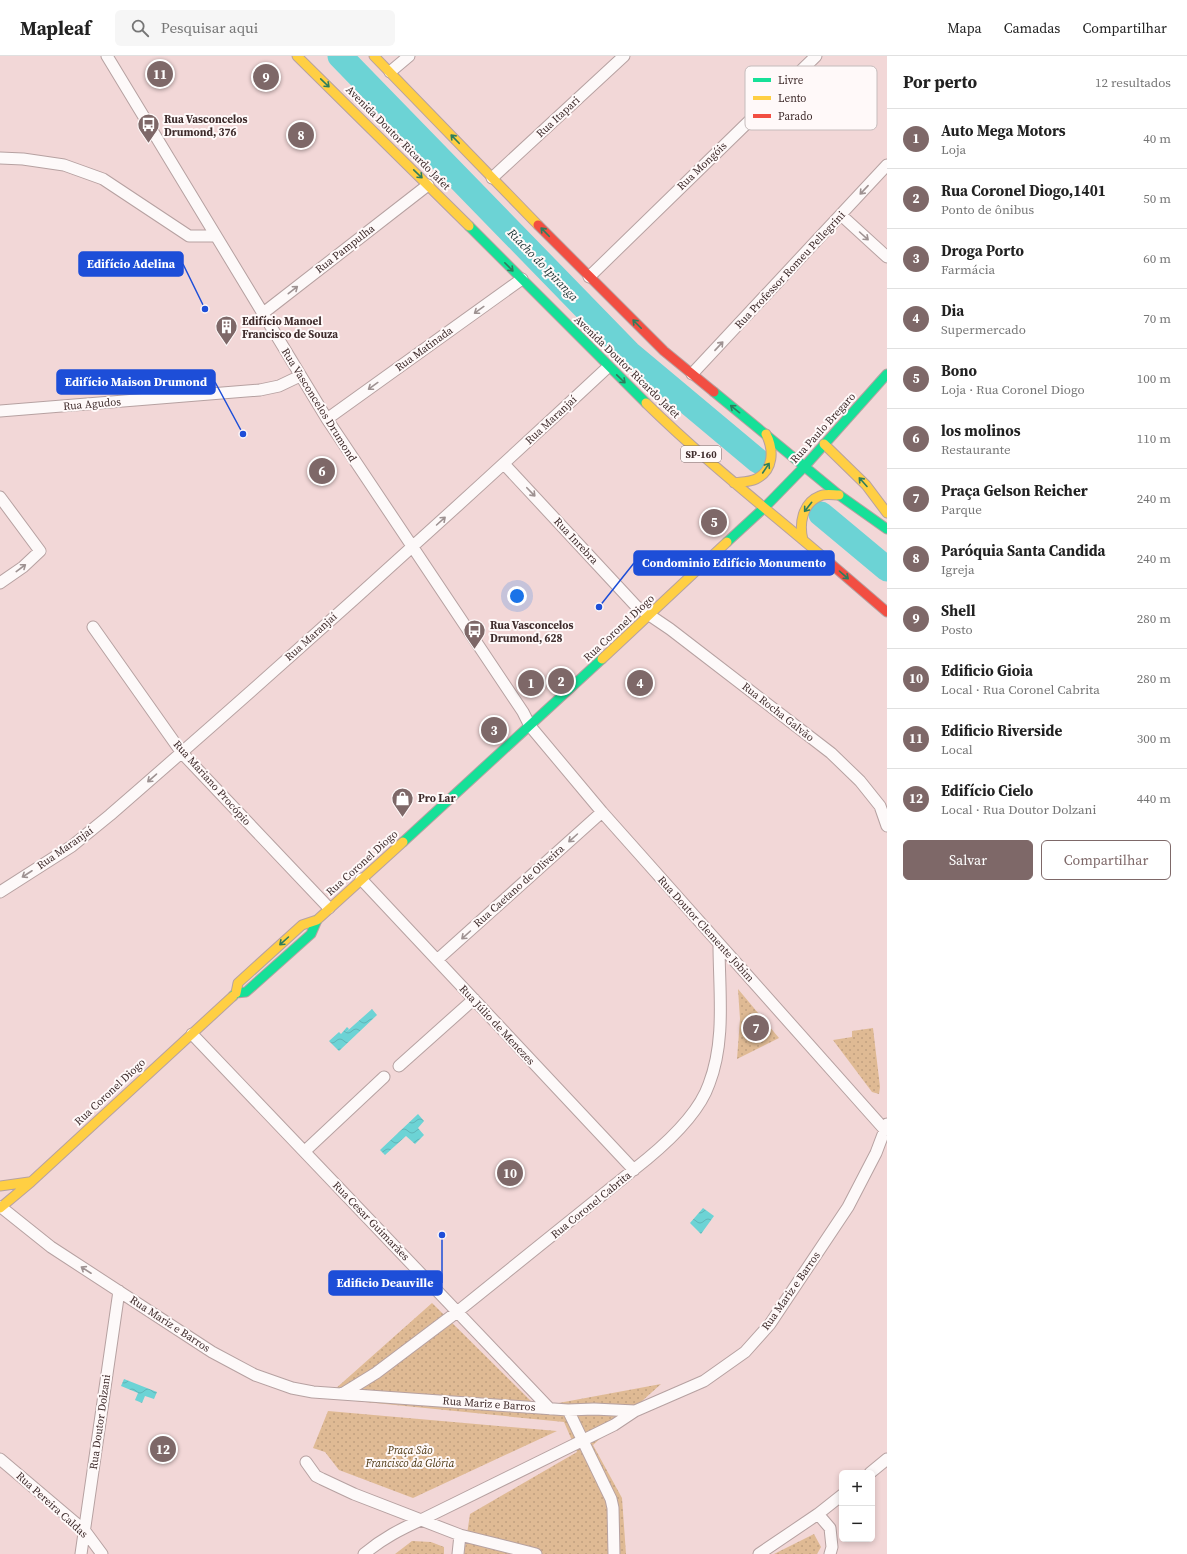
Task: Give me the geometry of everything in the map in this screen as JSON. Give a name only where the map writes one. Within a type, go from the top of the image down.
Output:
[{"type":"main road","name":"Avenida Doutor Ricardo Jafet","points":[[297,56],[669,426],[887,612]]},
{"type":"main road","points":[[374,56],[589,277],[664,351],[840,495],[887,528]]},
{"type":"main road","name":"Rua Paulo Bregaro","points":[[775,497],[805,466],[887,374]]},
{"type":"main road","points":[[734,483],[756,478],[768,466],[772,455],[772,450],[766,434]]},
{"type":"main road","points":[[824,444],[867,486],[887,513]]},
{"type":"main road","points":[[803,540],[800,520],[808,505],[821,495],[840,495]]},
{"type":"main road","name":"Rua Coronel Diogo","points":[[0,1207],[31,1182],[236,993],[246,992],[300,944],[310,934],[316,920],[651,615],[775,497]]},
{"type":"main road","points":[[0,1186],[31,1182]]},
{"type":"street","name":"Rua Vasconcelos Drumond","points":[[107,56],[327,419],[530,726]]},
{"type":"street","points":[[390,72],[409,56]]},
{"type":"street","name":"Rua Itapari","points":[[492,178],[624,56]]},
{"type":"street","name":"Rua Mongóis","points":[[806,66],[816,56]]},
{"type":"street","name":"Rua Mongóis","points":[[589,277],[745,125]]},
{"type":"street","points":[[0,158],[23,159],[64,165],[103,179],[189,236],[216,236]]},
{"type":"street","name":"Rua Professor Romeu Pellegrini","points":[[692,374],[887,165]]},
{"type":"street","name":"Rua Pampulha","points":[[262,314],[428,185]]},
{"type":"street","points":[[841,215],[887,257]]},
{"type":"street","name":"Rua Matinada","points":[[327,419],[522,280]]},
{"type":"street","name":"Rua Maranjaí","points":[[0,892],[72,846],[182,753],[504,464],[608,367]]},
{"type":"street","name":"Rua Agudos","points":[[0,411],[260,390],[279,386],[300,376]]},
{"type":"street","name":"Rua Inrebra","points":[[504,464],[636,606],[651,615]]},
{"type":"street","points":[[0,497],[40,551],[23,567],[0,582]]},
{"type":"street","name":"Rua Rocha Galvão","points":[[651,615],[831,753],[860,781],[880,806],[887,826]]},
{"type":"street","name":"Rua Mariano Procópio","points":[[93,627],[182,753],[329,908]]},
{"type":"street","name":"Rua Doutor Clemente Jobim","points":[[530,726],[602,812],[719,944],[886,1127]]},
{"type":"street","name":"Rua Caetano de Oliveira","points":[[437,960],[602,812]]},
{"type":"street","name":"Rua Júlio de Menezes","points":[[361,879],[634,1170]]},
{"type":"street","name":"Rua Coronel Cabrita","points":[[342,1394],[376,1373],[457,1312],[668,1142],[693,1114],[709,1085],[719,1050],[719,944]]},
{"type":"street","points":[[399,1066],[474,999]]},
{"type":"street","name":"Rua Cesar Guimarães","points":[[192,1034],[550,1409]]},
{"type":"street","points":[[305,1151],[384,1077]]},
{"type":"street","name":"Rua Mariz e Barros","points":[[0,1207],[51,1247],[212,1352],[255,1375],[292,1388],[313,1392],[550,1409],[635,1411],[704,1381],[745,1352],[770,1324],[848,1207],[876,1153],[886,1127]]},
{"type":"street","name":"Rua Doutor Dolzani","points":[[81,1554],[119,1291]]},
{"type":"street","points":[[568,1410],[611,1499],[613,1508],[614,1554]]},
{"type":"street","points":[[364,1554],[397,1530],[423,1519],[583,1441],[614,1425],[635,1411]]},
{"type":"street","name":"Rua Pereira Caldas","points":[[0,1459],[84,1531],[102,1554]]},
{"type":"street","points":[[874,1470],[887,1459]]},
{"type":"street","points":[[306,1462],[316,1476],[354,1494],[423,1519],[460,1535],[536,1554]]},
{"type":"street","points":[[759,1554],[818,1514],[839,1497]]},
{"type":"street","points":[[818,1514],[830,1528],[832,1547],[830,1554]]},
{"type":"street","points":[[458,1554],[460,1535]]},
{"type":"green space","points":[[738,989],[779,1038],[737,1059],[740,1019]]},
{"type":"green space","points":[[873,1028],[880,1087],[879,1094],[872,1092],[833,1040],[852,1037],[852,1031]]},
{"type":"green space","points":[[432,1303],[537,1407],[661,1384],[593,1445],[622,1498],[626,1554],[464,1554],[470,1514],[577,1452],[564,1422],[325,1398]]},
{"type":"green space","name":"Praça São Francisco da Glória","points":[[328,1411],[557,1431],[413,1498],[339,1470],[325,1452],[313,1448]]},
{"type":"green space","points":[[814,1534],[821,1547],[817,1554],[774,1554]]},
{"type":"green space","points":[[412,1541],[431,1542],[444,1547],[444,1554],[395,1554]]},
{"type":"water","points":[[372,1009],[377,1015],[339,1051],[329,1041],[339,1032],[341,1034],[347,1027],[349,1029],[345,1033]]},
{"type":"water","points":[[418,1114],[424,1121],[418,1128],[424,1135],[415,1144],[406,1136],[385,1155],[380,1150]]},
{"type":"water","points":[[703,1208],[714,1216],[701,1234],[690,1223]]},
{"type":"water","points":[[124,1379],[157,1392],[154,1399],[145,1396],[142,1403],[135,1400],[138,1393],[121,1386]]},
{"type":"waterway","name":"Riacho do Ipiranga","points":[[340,56],[629,353],[758,461]]},
{"type":"waterway","name":"Riacho do Ipiranga","points":[[821,514],[887,569]]},
{"type":"traffic: fast","points":[[469,226],[646,403]]},
{"type":"traffic: fast","points":[[727,542],[764,508],[805,466],[887,374]]},
{"type":"traffic: fast","points":[[714,392],[839,495],[887,529]]},
{"type":"traffic: fast","points":[[403,842],[602,659]]},
{"type":"traffic: fast","points":[[233,996],[236,993],[246,992],[311,934],[317,920]]},
{"type":"traffic: slow","points":[[297,56],[469,226]]},
{"type":"traffic: slow","points":[[374,56],[538,225]]},
{"type":"traffic: slow","points":[[646,403],[711,462],[823,557]]},
{"type":"traffic: slow","points":[[734,483],[754,480],[762,475],[766,470],[771,459],[769,440],[766,434]]},
{"type":"traffic: slow","points":[[824,444],[866,485],[887,513]]},
{"type":"traffic: slow","points":[[803,540],[801,527],[803,515],[809,504],[814,499],[822,495],[839,495]]},
{"type":"traffic: slow","points":[[602,659],[727,542]]},
{"type":"traffic: slow","points":[[236,993],[238,983],[302,925],[317,920],[403,842]]},
{"type":"traffic: slow","points":[[0,1208],[31,1182],[233,996]]},
{"type":"traffic: slow","points":[[0,1186],[29,1182]]},
{"type":"traffic: jam","points":[[538,225],[664,351],[714,392]]},
{"type":"traffic: jam","points":[[823,557],[887,612]]},
{"type":"place","name":"Edificio Riverside","points":[[160,74]]},
{"type":"place","name":"Shell","points":[[266,77]]},
{"type":"place","name":"Paróquia Santa Candida","points":[[301,135]]},
{"type":"place","name":"Rua Vasconcelos Drumond, 376","points":[[148,144]]},
{"type":"place","name":"Edifício Adelina","points":[[205,309]]},
{"type":"place","name":"Edifício Manoel Francisco de Souza","points":[[226,346]]},
{"type":"place","name":"Edifício Maison Drumond","points":[[243,434]]},
{"type":"place","name":"los molinos","points":[[322,471]]},
{"type":"place","name":"Bono","points":[[714,522]]},
{"type":"place","name":"Condominio Edifício Monumento","points":[[599,607]]},
{"type":"place","name":"Rua Vasconcelos Drumond, 628","points":[[475,650]]},
{"type":"place","name":"Rua Coronel Diogo,1401","points":[[561,681]]},
{"type":"place","name":"Auto Mega Motors","points":[[531,683]]},
{"type":"place","name":"Dia","points":[[640,683]]},
{"type":"place","name":"Droga Porto","points":[[494,730]]},
{"type":"place","name":"Pro Lar","points":[[403,818]]},
{"type":"place","name":"Praça Gelson Reicher","points":[[756,1028]]},
{"type":"place","name":"Edificio Gioia","points":[[510,1173]]},
{"type":"place","name":"Edificio Deauville","points":[[442,1235]]},
{"type":"place","name":"Edifício Cielo","points":[[163,1449]]}]
